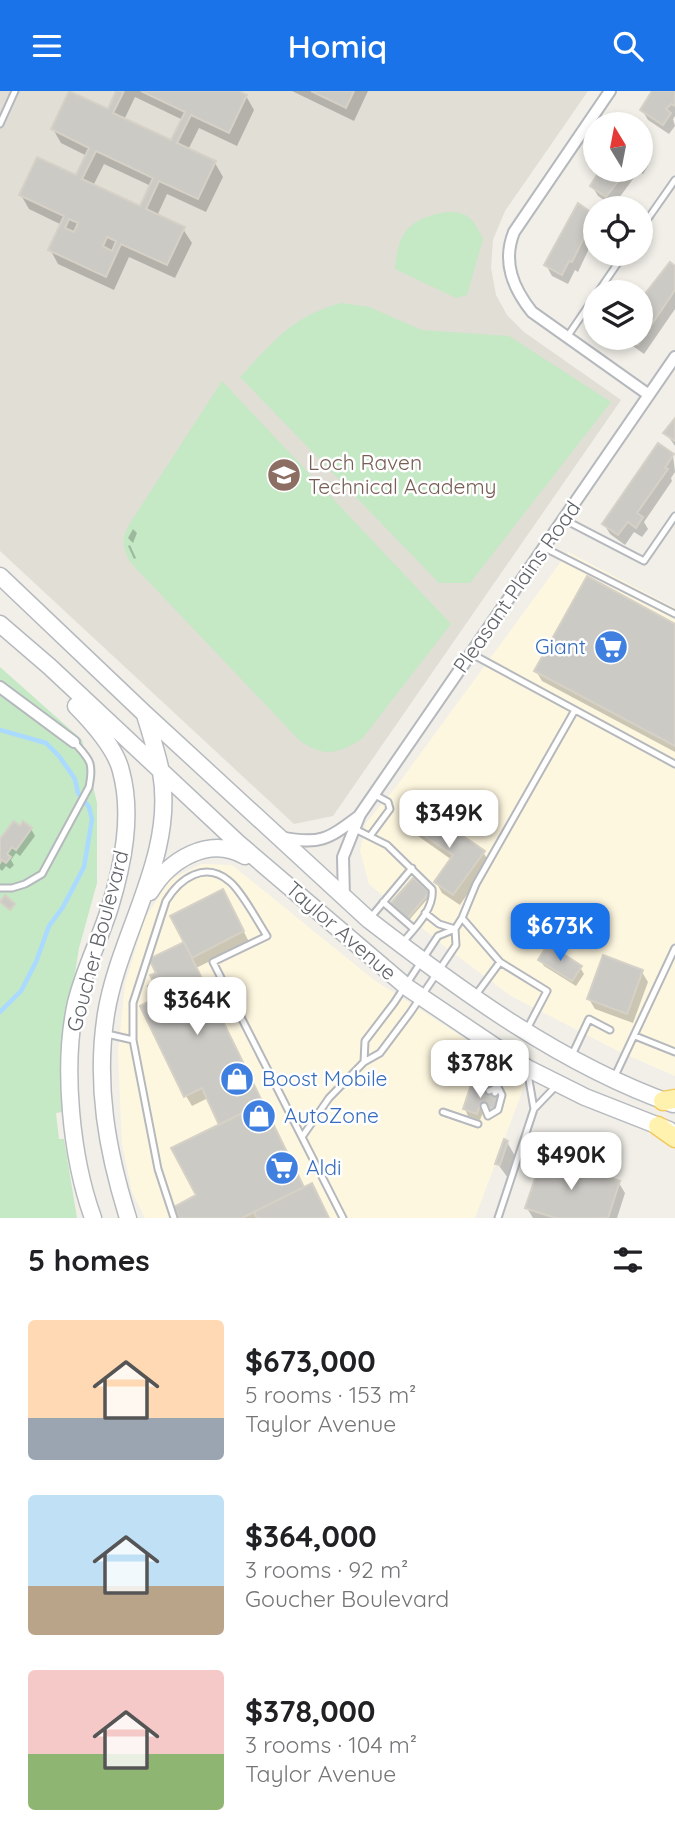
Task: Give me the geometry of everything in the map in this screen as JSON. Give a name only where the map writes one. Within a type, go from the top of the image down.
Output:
[{"type":"main road","name":"Goucher Boulevard","points":[[3,582],[144,713],[161,772],[162,818],[155,858],[110,997],[104,1033],[106,1136],[128,1218]]},
{"type":"main road","name":"Goucher Boulevard","points":[[0,624],[50,667],[60,690],[95,725],[119,764],[127,814],[125,843],[110,907],[85,973],[76,1003],[70,1039],[70,1092],[74,1129],[93,1218]]},
{"type":"main road","name":"Taylor Avenue","points":[[50,667],[161,772],[405,986],[527,1068],[558,1084],[666,1129]]},
{"type":"main road","name":"Taylor Avenue","points":[[144,713],[344,898],[402,945],[526,1032],[614,1080],[671,1102]]},
{"type":"main road","points":[[135,919],[164,872],[178,859],[190,854],[216,848],[234,849],[269,869]]},
{"type":"main road","points":[[666,1129],[675,1138]]},
{"type":"street","points":[[610,91],[514,232],[508,254],[512,281],[532,312],[649,395]]},
{"type":"street","name":"Pleasant Plains Road","points":[[280,837],[304,842],[317,841],[336,834],[359,817],[675,357]]},
{"type":"street","points":[[0,687],[74,742]]},
{"type":"street","name":"Pleasant Plains Road","points":[[344,898],[344,857],[359,817]]},
{"type":"lane","points":[[0,124],[15,91]]},
{"type":"lane","points":[[653,211],[675,180]]},
{"type":"lane","points":[[567,337],[583,313]]},
{"type":"lane","points":[[563,519],[644,561],[675,516]]},
{"type":"lane","points":[[544,547],[675,614]]},
{"type":"lane","points":[[470,653],[675,764]]},
{"type":"lane","points":[[364,1062],[365,1041],[438,936],[455,929],[462,918],[476,884],[575,710]]},
{"type":"lane","points":[[0,888],[25,884],[42,874],[89,787],[91,761],[74,742]]},
{"type":"lane","points":[[370,837],[390,809],[388,802],[375,795]]},
{"type":"lane","points":[[355,829],[387,845],[432,889],[433,897],[425,913],[402,945]]},
{"type":"lane","points":[[369,920],[412,869]]},
{"type":"lane","points":[[174,1218],[158,1169],[133,1040],[133,1003],[166,901],[175,887],[189,876],[214,873],[231,882],[267,936],[214,962],[343,1218]]},
{"type":"lane","points":[[383,902],[414,929]]},
{"type":"lane","points":[[425,913],[439,924],[455,929]]},
{"type":"lane","points":[[462,918],[500,962],[547,991],[526,1032]]},
{"type":"lane","points":[[302,1137],[329,1098],[364,1062],[380,1053],[456,945],[455,929]]},
{"type":"lane","points":[[614,1080],[675,948]]},
{"type":"lane","points":[[475,996],[500,962]]},
{"type":"lane","points":[[571,1058],[589,1019],[610,1030]]},
{"type":"lane","points":[[104,1033],[133,1040]]},
{"type":"lane","points":[[635,1036],[675,1052]]},
{"type":"lane","points":[[527,1068],[534,1109]]},
{"type":"lane","points":[[455,1075],[489,1080],[494,1091],[502,1095],[498,1110],[488,1116],[487,1107]]},
{"type":"lane","points":[[500,1216],[534,1109],[558,1084]]},
{"type":"lane","points":[[443,1112],[478,1124]]},
{"type":"shaded area","name":"Loch Raven Technical Academy","points":[[0,91],[588,91],[505,211],[493,240],[491,268],[496,295],[507,315],[524,332],[621,400],[333,816],[294,824],[0,551]]},
{"type":"shaded area","points":[[568,552],[675,608],[675,1076],[620,1052],[511,996],[444,946],[369,884],[360,851],[366,823],[396,787]]},
{"type":"shaded area","points":[[202,864],[232,865],[374,980],[486,1052],[525,1084],[475,1218],[145,1218],[132,1192],[122,1144],[118,1053],[125,984],[145,918],[171,879]]},
{"type":"green space","points":[[447,212],[470,218],[483,239],[467,295],[456,298],[395,269],[399,245],[408,229],[423,218]]},
{"type":"green space","points":[[341,303],[369,307],[422,330],[509,336],[611,402],[470,583],[439,583],[240,377],[274,341],[296,323]]},
{"type":"green space","points":[[222,381],[451,624],[362,739],[338,751],[323,752],[299,740],[130,562],[125,551],[124,538],[130,523]]},
{"type":"green space","points":[[0,667],[82,740],[97,803],[97,883],[79,948],[65,1036],[62,1112],[56,1113],[59,1139],[64,1139],[77,1218],[0,1218]]},
{"type":"building","points":[[69,91],[108,109],[116,91],[124,91],[113,113],[171,140],[185,112],[141,91],[239,91],[247,95],[229,133],[191,115],[177,143],[216,161],[198,199],[159,181],[146,209],[185,227],[167,265],[121,244],[106,277],[48,250],[64,216],[19,195],[37,157],[76,175],[89,148],[51,129]],"holes":[[[96,151],[153,178],[140,206],[82,179]],[[69,219],[78,223],[74,232],[65,228]],[[107,237],[116,241],[112,251],[103,246]]]},
{"type":"building","points":[[311,91],[354,91],[346,108]]},
{"type":"building","points":[[652,91],[675,91],[675,106],[671,104],[666,109],[671,113],[663,125],[653,118],[653,112],[640,110]]},
{"type":"building","points":[[592,182],[618,182],[607,196],[590,186]]},
{"type":"building","points":[[578,203],[583,207],[583,240],[572,262],[569,261],[562,275],[544,265]]},
{"type":"building","points":[[670,262],[675,266],[675,290],[653,323],[653,284]]},
{"type":"building","points":[[675,418],[675,441],[663,433]]},
{"type":"building","points":[[658,443],[674,454],[665,468],[668,469],[637,513],[643,517],[636,528],[628,522],[618,535],[602,524]]},
{"type":"building","name":"Giant","points":[[587,576],[675,624],[675,746],[534,671]]},
{"type":"building","points":[[422,808],[485,851],[453,895],[434,882],[453,855],[410,826]]},
{"type":"building","points":[[14,821],[20,826],[23,821],[32,828],[16,850],[12,847],[7,854],[11,857],[6,863],[2,860],[0,863],[0,839]]},
{"type":"building","points":[[413,878],[430,892],[407,919],[390,904]]},
{"type":"building","points":[[223,889],[244,931],[192,958],[170,916]]},
{"type":"building","points":[[5,895],[15,904],[10,910],[0,902]]},
{"type":"building","points":[[184,942],[263,1103],[219,1125],[202,1088],[184,1097],[140,1006],[154,999],[148,986],[154,983],[150,975],[156,973],[149,959]]},
{"type":"building","points":[[548,944],[582,966],[572,981],[538,960]]},
{"type":"building","points":[[603,955],[643,970],[627,1014],[587,999]]},
{"type":"building","points":[[471,1085],[500,1095],[495,1109],[480,1105],[477,1114],[463,1109]]},
{"type":"building","points":[[263,1103],[304,1187],[242,1218],[179,1218],[174,1207],[196,1195],[171,1148]]},
{"type":"building","points":[[504,1139],[508,1141],[500,1165],[495,1164]]},
{"type":"building","points":[[543,1155],[620,1181],[608,1218],[555,1218],[525,1208]]},
{"type":"building","points":[[312,1183],[329,1218],[257,1218],[254,1212]]},
{"type":"waterway","points":[[0,730],[46,743],[75,779],[78,793],[89,807],[92,819],[84,867],[63,907],[49,926],[36,962],[21,991],[0,1012]]},
{"type":"place","name":"Loch Raven Technical Academy","points":[[284,475]]},
{"type":"place","name":"Giant","points":[[611,647]]},
{"type":"place","name":"Boost Mobile","points":[[237,1079]]},
{"type":"place","name":"AutoZone","points":[[259,1116]]},
{"type":"place","name":"Aldi","points":[[282,1168]]}]
